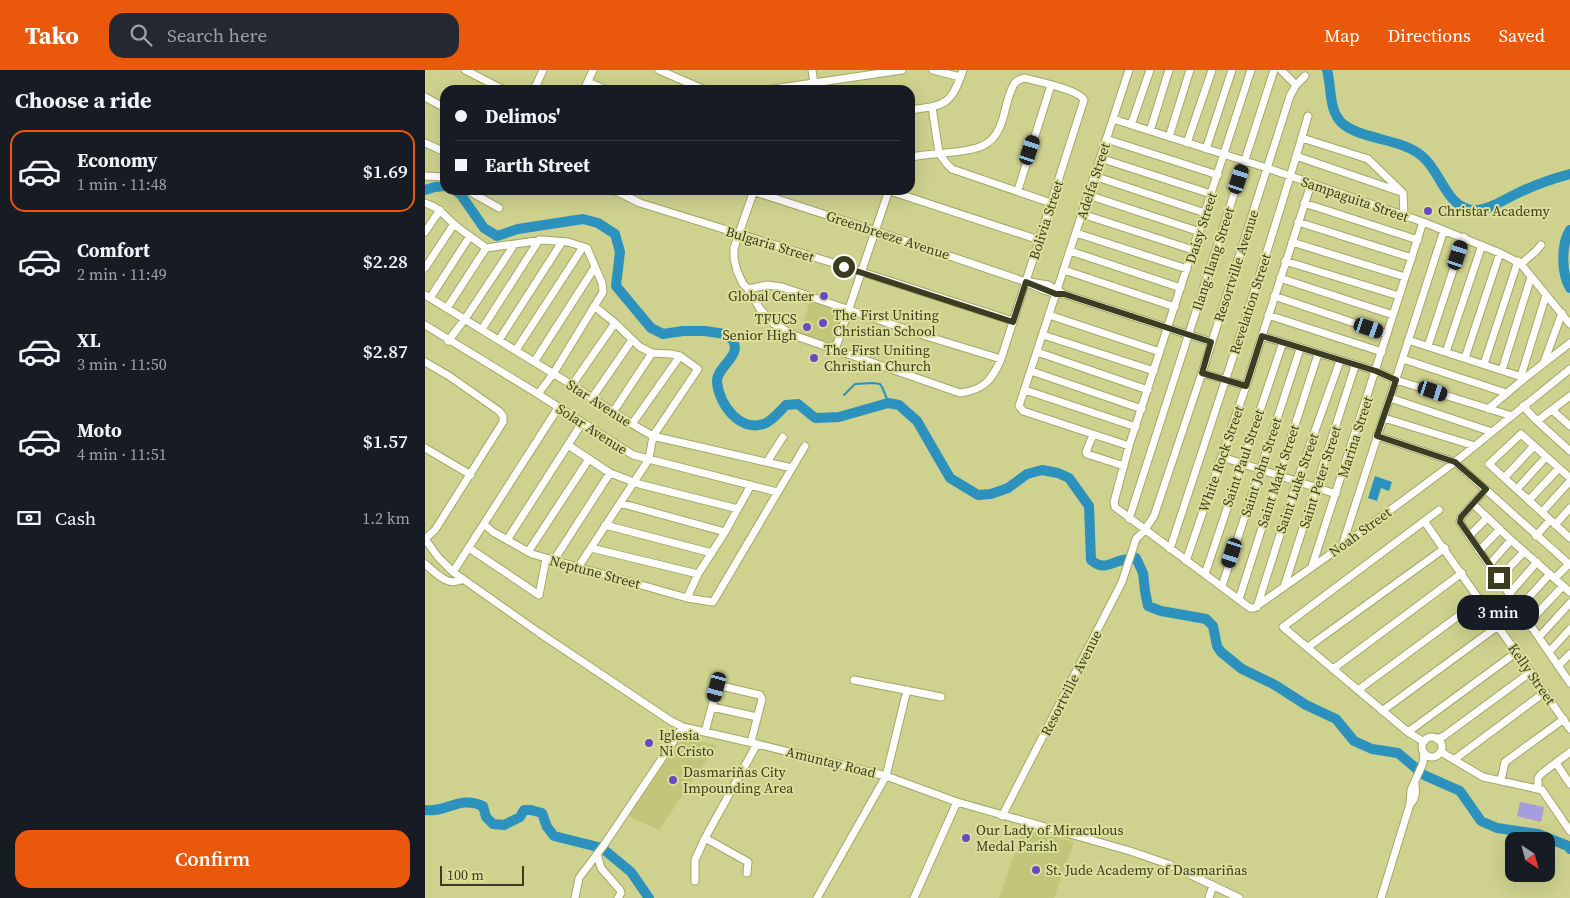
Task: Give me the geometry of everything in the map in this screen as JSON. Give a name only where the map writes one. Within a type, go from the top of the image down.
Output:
[{"type":"street","points":[[465,70],[494,85]]},
{"type":"street","points":[[536,85],[543,70]]},
{"type":"street","points":[[586,85],[593,70]]},
{"type":"street","points":[[659,70],[694,85]]},
{"type":"street","points":[[812,70],[814,85]]},
{"type":"street","points":[[820,85],[902,70]]},
{"type":"street","points":[[915,109],[932,107],[947,102],[952,96],[962,73],[933,70]]},
{"type":"street","name":"Adelfa Street","points":[[1093,435],[1020,409],[1019,406],[1049,315],[1059,292],[1064,270],[1129,70]]},
{"type":"street","points":[[1131,125],[1150,70]]},
{"type":"street","points":[[1150,131],[1169,70]]},
{"type":"street","points":[[1169,137],[1190,70]]},
{"type":"street","points":[[1187,143],[1212,70]]},
{"type":"street","points":[[1205,149],[1232,70]]},
{"type":"street","name":"Daisy Street","points":[[1129,519],[1114,505],[1129,446],[1251,70]]},
{"type":"street","name":"Ilang-Ilang Street","points":[[1129,519],[1274,70]]},
{"type":"street","points":[[1281,70],[1296,85],[1305,76]]},
{"type":"street","points":[[915,157],[981,147],[992,139],[1002,122],[1013,85],[1016,82],[1025,78],[1051,85],[1018,190]]},
{"type":"street","points":[[588,82],[595,85]]},
{"type":"street","name":"Bolivia Street","points":[[751,195],[733,253],[735,266],[743,284],[749,289],[760,309],[770,320],[779,328],[796,336],[835,350],[961,393],[971,392],[985,384],[994,374],[1001,359],[1084,100],[1079,94],[1051,85]]},
{"type":"street","name":"Resortville Avenue","points":[[1002,816],[1122,582],[1134,548],[1157,510],[1290,96],[1296,85]]},
{"type":"street","points":[[425,97],[440,105]]},
{"type":"street","points":[[932,107],[939,153],[953,169],[1051,202]]},
{"type":"street","name":"Revelation Street","points":[[1169,549],[1226,380],[1291,177],[1308,116]]},
{"type":"street","name":"Sampaguita Street","points":[[1113,119],[1267,168],[1404,215],[1464,237],[1500,253],[1519,262],[1570,324]]},
{"type":"street","points":[[1301,138],[1368,159],[1403,193],[1404,215]]},
{"type":"street","points":[[1106,139],[1218,176]]},
{"type":"street","points":[[425,144],[440,150]]},
{"type":"street","points":[[1296,156],[1403,193]]},
{"type":"street","points":[[1100,158],[1211,194]]},
{"type":"street","points":[[425,176],[440,177]]},
{"type":"street","points":[[1094,176],[1205,213]]},
{"type":"street","name":"White Rock Street","points":[[1186,562],[1246,386],[1311,184]]},
{"type":"street","points":[[476,195],[499,208]]},
{"type":"street","name":"Bulgaria Street","points":[[624,195],[640,203],[862,272],[1013,322]]},
{"type":"street","name":"Greenbreeze Avenue","points":[[767,195],[1026,282],[1039,283],[1059,292],[1211,342]]},
{"type":"street","points":[[835,350],[886,195]]},
{"type":"street","points":[[903,195],[1039,240]]},
{"type":"street","points":[[1088,195],[1200,232]]},
{"type":"street","points":[[1304,203],[1418,240]]},
{"type":"street","points":[[425,204],[432,205],[440,210],[454,224],[487,248],[539,240],[563,242],[587,248],[603,292],[553,374],[538,394]]},
{"type":"street","points":[[425,232],[440,210]]},
{"type":"street","points":[[1082,214],[1193,250]]},
{"type":"street","points":[[1298,222],[1412,258]]},
{"type":"street","name":"Marina Street","points":[[1312,566],[1423,222]]},
{"type":"street","points":[[425,268],[454,224]]},
{"type":"street","points":[[1342,546],[1444,230]]},
{"type":"street","points":[[1076,233],[1187,269]]},
{"type":"street","points":[[427,296],[470,236]]},
{"type":"street","points":[[1428,346],[1464,237]]},
{"type":"street","points":[[482,329],[539,240]]},
{"type":"street","points":[[499,340],[563,242]]},
{"type":"street","points":[[1292,242],[1405,277]]},
{"type":"street","points":[[448,341],[465,319],[513,244]]},
{"type":"street","points":[[1447,352],[1482,245]]},
{"type":"street","points":[[1484,364],[1519,262],[1536,251],[1541,245]]},
{"type":"street","points":[[516,350],[583,247]]},
{"type":"street","points":[[447,308],[487,248]]},
{"type":"street","points":[[1070,251],[1181,288]]},
{"type":"street","points":[[1465,358],[1500,253]]},
{"type":"street","points":[[1285,261],[1399,296]]},
{"type":"street","points":[[534,362],[595,266]]},
{"type":"street","points":[[1064,270],[1175,307]]},
{"type":"street","points":[[1502,370],[1531,277]]},
{"type":"street","points":[[1280,278],[1393,314]]},
{"type":"street","points":[[749,289],[758,286],[775,285],[1001,359]]},
{"type":"street","points":[[1523,377],[1546,295]]},
{"type":"street","name":"Star Avenue","points":[[427,296],[653,436],[792,468]]},
{"type":"street","points":[[1274,296],[1387,334]]},
{"type":"street","points":[[579,566],[649,459],[653,436],[698,369],[679,356],[652,353],[640,347],[615,322],[594,306]]},
{"type":"street","points":[[1544,363],[1562,313]]},
{"type":"street","points":[[1049,315],[1160,352]]},
{"type":"street","points":[[1268,315],[1382,352]]},
{"type":"street","points":[[572,385],[615,322]]},
{"type":"street","name":"Solar Avenue","points":[[425,325],[633,455],[777,492]]},
{"type":"street","points":[[1043,336],[1154,371]]},
{"type":"street","points":[[1262,336],[1512,416]]},
{"type":"street","points":[[592,398],[632,340]]},
{"type":"street","points":[[1407,340],[1523,377]]},
{"type":"street","name":"Saint Paul Street","points":[[1205,574],[1283,342]]},
{"type":"street","points":[[1488,409],[1523,377],[1570,343]]},
{"type":"street","name":"Saint John Street","points":[[1221,586],[1300,348]]},
{"type":"street","points":[[1037,352],[1148,390]]},
{"type":"street","points":[[613,412],[652,353]]},
{"type":"street","name":"Saint Mark Street","points":[[1239,599],[1318,354]]},
{"type":"street","points":[[632,424],[679,356]]},
{"type":"street","points":[[1403,359],[1506,393]]},
{"type":"street","name":"Saint Luke Street","points":[[1257,607],[1297,481],[1340,361]]},
{"type":"street","points":[[425,362],[449,376],[499,411],[503,416],[503,422],[471,475],[435,530],[425,539],[438,557],[453,572],[558,408]]},
{"type":"street","name":"Saint Peter Street","points":[[1284,588],[1355,366]]},
{"type":"street","name":"Noah Street","points":[[1257,607],[1455,462],[1570,369]]},
{"type":"street","points":[[1031,371],[1142,409]]},
{"type":"street","points":[[1202,373],[1246,386]]},
{"type":"street","points":[[1025,390],[1136,427]]},
{"type":"street","points":[[1390,398],[1492,432]]},
{"type":"street","points":[[1537,421],[1569,399]]},
{"type":"street","points":[[1523,406],[1570,450]]},
{"type":"street","points":[[1552,410],[1570,426]]},
{"type":"street","points":[[1384,418],[1475,446]]},
{"type":"street","points":[[507,540],[582,423]]},
{"type":"street","points":[[1542,512],[1570,480],[1521,434],[1489,464],[1570,538]]},
{"type":"street","points":[[1124,466],[1087,454],[1086,452],[1093,435],[1129,446]]},
{"type":"street","points":[[1377,436],[1455,462],[1569,565],[1552,576],[1519,608]]},
{"type":"street","points":[[767,462],[783,437]]},
{"type":"street","points":[[568,445],[610,473],[634,482],[738,509]]},
{"type":"street","points":[[777,492],[805,446]]},
{"type":"street","points":[[1504,478],[1534,446]]},
{"type":"street","points":[[425,448],[471,475]]},
{"type":"street","points":[[1222,457],[1336,494]]},
{"type":"street","points":[[1517,489],[1546,457]]},
{"type":"street","points":[[529,552],[589,459]]},
{"type":"street","points":[[1529,500],[1559,468]]},
{"type":"street","points":[[554,560],[610,473]]},
{"type":"street","points":[[687,598],[698,574],[725,532],[751,485]]},
{"type":"street","points":[[1486,489],[1460,520],[1479,551],[1490,564],[1570,682]]},
{"type":"street","name":"Neptune Street","points":[[484,524],[507,540],[546,559],[579,566],[687,598],[713,602],[777,492]]},
{"type":"street","points":[[621,503],[725,532]]},
{"type":"street","points":[[1473,504],[1570,592]]},
{"type":"street","points":[[1536,536],[1570,508]]},
{"type":"street","points":[[1424,742],[1382,711],[1283,626],[1439,510]]},
{"type":"street","points":[[1469,536],[1487,518]]},
{"type":"street","points":[[1129,519],[1250,608],[1257,607]]},
{"type":"street","name":"Kelly Street","points":[[1424,521],[1445,548],[1570,728]]},
{"type":"street","points":[[605,525],[712,552]]},
{"type":"street","points":[[1479,551],[1499,529]]},
{"type":"street","points":[[1490,564],[1511,540]]},
{"type":"street","points":[[469,548],[539,595],[546,559]]},
{"type":"street","points":[[591,548],[698,574]]},
{"type":"street","points":[[1308,647],[1445,548]]},
{"type":"street","points":[[1499,578],[1524,552]]},
{"type":"street","points":[[1509,594],[1537,562]]},
{"type":"street","points":[[425,564],[448,582],[463,579]]},
{"type":"street","name":"Amuntay Road","points":[[453,572],[538,632],[671,721],[683,727],[886,776],[1002,816],[1137,853],[1168,864],[1239,898]]},
{"type":"street","points":[[1333,669],[1462,573]]},
{"type":"street","points":[[1529,622],[1563,586]]},
{"type":"street","points":[[1358,690],[1481,600]]},
{"type":"street","points":[[1539,637],[1570,604]]},
{"type":"street","points":[[1382,711],[1498,626]]},
{"type":"street","points":[[1549,652],[1570,629]]},
{"type":"street","points":[[1408,732],[1517,652]]},
{"type":"street","points":[[1558,666],[1570,654]]},
{"type":"street","points":[[1381,898],[1412,802],[1411,790],[1423,764],[1424,753],[1422,747],[1424,742],[1432,738],[1437,739],[1444,736],[1531,672]]},
{"type":"street","points":[[854,680],[941,697]]},
{"type":"street","points":[[695,881],[695,860],[754,743],[757,717],[762,699],[760,695],[718,686],[705,732]]},
{"type":"street","points":[[817,898],[886,776],[907,690]]},
{"type":"street","points":[[1455,759],[1545,692]]},
{"type":"street","points":[[711,707],[757,717]]},
{"type":"street","points":[[1501,780],[1505,762],[1564,719]]},
{"type":"street","points":[[575,898],[579,878],[604,845],[683,727]]},
{"type":"street","points":[[1423,764],[1441,752],[1442,746],[1437,739]]},
{"type":"street","points":[[1441,752],[1483,777],[1543,790],[1570,831]]},
{"type":"street","points":[[1538,789],[1538,778],[1570,752]]},
{"type":"street","points":[[1424,753],[1431,757]]},
{"type":"street","points":[[1556,763],[1570,784]]},
{"type":"street","points":[[914,898],[957,802]]},
{"type":"street","points":[[705,838],[749,862],[747,874]]},
{"type":"street","points":[[598,853],[601,868],[620,890],[621,893],[618,898]]},
{"type":"street","points":[[1209,898],[1213,885]]},
{"type":"shaded area","name":"The First Uniting Christian School","points":[[811,299],[847,312],[835,347],[799,334]]},
{"type":"shaded area","name":"Dasmariñas City Impounding Area","points":[[683,736],[717,745],[659,830],[628,816]]},
{"type":"shaded area","points":[[1520,802],[1544,807],[1541,822],[1517,816]]},
{"type":"shaded area","name":"St. Jude Academy of Dasmariñas","points":[[1023,829],[1074,842],[1054,898],[999,898]]},
{"type":"water","points":[[1375,476],[1392,482],[1389,491],[1381,488],[1377,501],[1368,498]]},
{"type":"waterway","points":[[1327,70],[1333,106],[1338,119],[1343,124],[1362,134],[1405,146],[1423,157],[1430,164],[1452,198],[1459,205],[1468,209],[1488,208],[1536,185],[1570,174]]},
{"type":"waterway","points":[[425,190],[440,186]]},
{"type":"waterway","points":[[461,195],[484,228],[497,236],[518,229],[583,219],[598,223],[615,234],[620,252],[616,286],[651,328],[663,334],[683,331],[705,331],[725,334],[734,341],[734,353],[719,373],[717,382],[722,400],[740,421],[757,425],[766,423],[786,405],[798,404],[815,418],[839,417],[888,403],[899,405],[917,421],[950,478],[978,495],[991,494],[1008,488],[1027,474],[1042,470],[1058,473],[1069,478],[1089,506],[1091,560],[1103,566],[1136,558],[1143,573],[1148,606],[1161,611],[1206,619],[1213,626],[1217,646],[1221,652],[1242,669],[1275,685],[1306,705],[1336,719],[1354,741],[1372,749],[1398,753],[1424,775],[1460,791],[1481,821],[1497,828],[1538,834],[1568,846],[1570,849]]},
{"type":"waterway","points":[[1570,230],[1565,243],[1563,259],[1565,275],[1570,288]]},
{"type":"waterway","points":[[844,395],[855,384],[880,384],[887,399],[893,404]]},
{"type":"waterway","points":[[425,810],[440,809],[467,802],[475,803],[483,806],[486,817],[493,824],[504,825],[520,817],[524,810],[542,813],[547,827],[554,836],[602,848],[631,872],[649,898]]},
{"type":"place","name":"Christar Academy","points":[[1428,211]]},
{"type":"place","name":"Global Center","points":[[824,296]]},
{"type":"place","name":"The First Uniting Christian School","points":[[823,323]]},
{"type":"place","name":"TFUCS Senior High","points":[[807,327]]},
{"type":"place","name":"The First Uniting Christian Church","points":[[814,358]]},
{"type":"place","name":"Iglesia Ni Cristo","points":[[649,743]]},
{"type":"place","name":"Dasmariñas City Impounding Area","points":[[673,780]]},
{"type":"place","name":"Our Lady of Miraculous Medal Parish","points":[[966,838]]},
{"type":"place","name":"St. Jude Academy of Dasmariñas","points":[[1036,870]]},
{"type":"route","points":[[844,267],[1013,322],[1026,282],[1056,294],[1064,294],[1211,342],[1202,373],[1246,386],[1262,336],[1376,371],[1396,380],[1377,436],[1455,462],[1486,489],[1461,517],[1460,522],[1499,578]]}]
